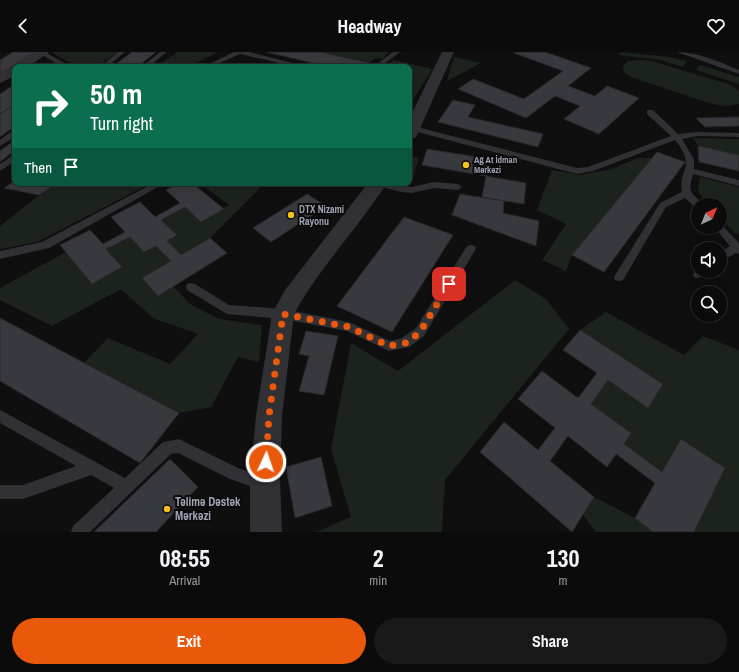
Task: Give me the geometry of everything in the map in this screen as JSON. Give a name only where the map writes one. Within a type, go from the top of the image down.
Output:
[{"type":"street","points":[[24,64],[42,52]]},
{"type":"street","points":[[412,130],[448,52]]},
{"type":"street","points":[[0,79],[12,72]]},
{"type":"street","points":[[266,532],[265,477],[269,416],[283,314],[293,296],[335,238],[376,186]]},
{"type":"lane","points":[[42,52],[63,64]]},
{"type":"lane","points":[[107,64],[122,52]]},
{"type":"lane","points":[[148,64],[164,52]]},
{"type":"lane","points":[[213,64],[240,52],[283,64]]},
{"type":"lane","points":[[380,64],[398,52]]},
{"type":"lane","points":[[680,52],[739,72]]},
{"type":"lane","points":[[650,112],[676,137],[683,146],[690,160],[690,171],[686,186],[687,193],[692,198]]},
{"type":"lane","points":[[412,132],[577,171],[590,169],[676,137],[698,134],[739,135]]},
{"type":"lane","points":[[0,144],[12,135]]},
{"type":"lane","points":[[0,168],[12,159]]},
{"type":"lane","points":[[690,171],[739,183]]},
{"type":"lane","points":[[0,255],[45,245],[156,186]]},
{"type":"lane","points":[[390,186],[412,190],[434,186],[458,187]]},
{"type":"lane","points":[[619,278],[663,204],[687,193]]},
{"type":"lane","points":[[725,234],[738,248],[727,254]]},
{"type":"lane","points":[[192,287],[227,309],[283,314],[349,327],[389,346],[406,343],[420,332],[471,249]]},
{"type":"lane","points":[[0,416],[126,487]]},
{"type":"lane","points":[[79,532],[168,447],[179,446],[235,474],[253,480],[265,477]]},
{"type":"lane","points":[[0,492],[23,492],[92,468]]},
{"type":"shaded area","points":[[51,52],[118,52],[100,64],[72,64]]},
{"type":"shaded area","points":[[178,52],[217,53],[193,64],[160,64]]},
{"type":"shaded area","points":[[320,52],[388,52],[383,59],[376,58],[369,63]]},
{"type":"shaded area","points":[[620,52],[669,57],[687,61],[683,67],[661,60],[619,55]]},
{"type":"shaded area","points":[[454,57],[481,63],[447,81]]},
{"type":"shaded area","points":[[394,60],[411,64],[389,64]]},
{"type":"shaded area","points":[[628,61],[652,61],[731,85],[739,91],[739,104],[725,106],[712,104],[631,77],[624,72],[623,66]]},
{"type":"shaded area","points":[[412,64],[432,69],[412,102]]},
{"type":"shaded area","points":[[700,65],[739,77],[739,84],[696,70]]},
{"type":"shaded area","points":[[693,138],[739,139],[739,155],[698,146]]},
{"type":"shaded area","points":[[412,157],[419,158],[412,179]]},
{"type":"shaded area","points":[[637,158],[653,158],[572,255],[566,271],[542,260],[566,224],[537,210],[552,170],[580,175],[612,169]]},
{"type":"shaded area","points":[[700,177],[739,187],[739,234],[735,233],[727,225],[727,198],[703,198],[698,191]]},
{"type":"shaded area","points":[[52,186],[145,186],[37,242],[0,249],[0,226]]},
{"type":"shaded area","points":[[204,186],[262,186],[210,238],[181,255],[167,241],[177,235],[161,220],[185,207],[201,222],[229,205]]},
{"type":"shaded area","points":[[130,237],[144,252],[156,246],[171,261],[142,278],[158,295],[173,286],[190,304],[219,319],[262,325],[259,362],[238,357],[211,407],[179,413],[84,363],[108,338],[170,364],[198,334],[153,318],[121,289],[52,326],[0,300],[0,288],[66,252],[92,284],[122,267],[106,249]]},
{"type":"shaded area","points":[[515,280],[546,299],[569,329],[445,480],[442,532],[316,532],[351,517],[331,449],[351,343],[398,371]]},
{"type":"shaded area","points":[[606,312],[684,355],[703,336],[739,350],[739,532],[694,532],[724,468],[681,439],[662,472],[624,444],[631,433],[591,404],[608,380],[648,407],[663,384],[580,330]]},
{"type":"shaded area","points":[[594,497],[635,518],[653,532],[596,532],[583,515]]},
{"type":"building","points":[[13,52],[36,52],[16,64],[12,64],[12,67],[0,74],[0,60]]},
{"type":"building","points":[[132,52],[156,52],[141,64],[116,64]]},
{"type":"building","points":[[266,52],[320,52],[369,63],[317,64]]},
{"type":"building","points":[[545,52],[591,68],[568,86],[595,96],[607,86],[639,98],[599,134],[564,119],[580,106],[555,96],[526,118],[458,89],[473,79],[524,99],[563,71],[514,53]]},
{"type":"building","points":[[12,86],[12,106],[0,114],[0,94]]},
{"type":"building","points":[[453,100],[475,105],[468,117],[543,134],[538,147],[438,122]]},
{"type":"building","points":[[12,106],[12,128],[0,137],[0,114]]},
{"type":"building","points":[[739,117],[739,126],[705,127],[696,118]]},
{"type":"building","points":[[12,142],[12,152],[0,162],[0,151]]},
{"type":"building","points":[[698,146],[739,155],[739,171],[699,162]]},
{"type":"building","points":[[427,149],[489,159],[486,176],[422,165]]},
{"type":"building","points":[[657,152],[685,162],[604,272],[572,255]]},
{"type":"building","points":[[486,176],[526,183],[524,204],[482,197]]},
{"type":"building","points":[[12,183],[12,186],[52,186],[39,195],[4,188]]},
{"type":"building","points":[[175,186],[196,186],[224,209],[201,222],[185,207],[161,220],[177,235],[167,241],[181,255],[210,238],[227,253],[158,296],[142,278],[171,261],[156,246],[144,252],[130,237],[106,249],[122,267],[92,284],[60,245],[90,230],[103,244],[125,232],[111,217],[140,202],[155,217],[180,203],[166,190]]},
{"type":"building","points":[[307,194],[326,206],[271,242],[253,228]]},
{"type":"building","points":[[460,194],[504,201],[503,213],[539,221],[536,246],[452,215]]},
{"type":"building","points":[[404,217],[453,235],[392,332],[337,306]]},
{"type":"building","points":[[0,318],[179,413],[140,463],[0,381]]},
{"type":"building","points":[[580,330],[663,384],[648,408],[608,380],[591,404],[631,433],[624,444],[662,472],[681,439],[725,468],[694,532],[653,532],[635,518],[655,483],[616,454],[607,467],[568,436],[550,461],[594,497],[572,532],[480,452],[504,422],[538,450],[555,428],[518,399],[542,371],[578,398],[597,373],[563,350]]},
{"type":"building","points":[[306,331],[338,336],[324,395],[299,391],[309,356],[299,354]]},
{"type":"building","points":[[321,457],[332,506],[295,518],[286,467]]},
{"type":"building","points":[[170,459],[198,487],[156,532],[94,532]]},
{"type":"place","name":"Ağ At İdman Mərkəzi","points":[[466,165]]},
{"type":"place","name":"DTX Nizami Rayonu","points":[[291,215]]},
{"type":"place","name":"Təlimə Dəstək Mərkəzi","points":[[167,509]]},
{"type":"route","points":[[266,462],[269,416],[283,314],[349,327],[389,346],[406,343],[420,332],[449,284]]}]
